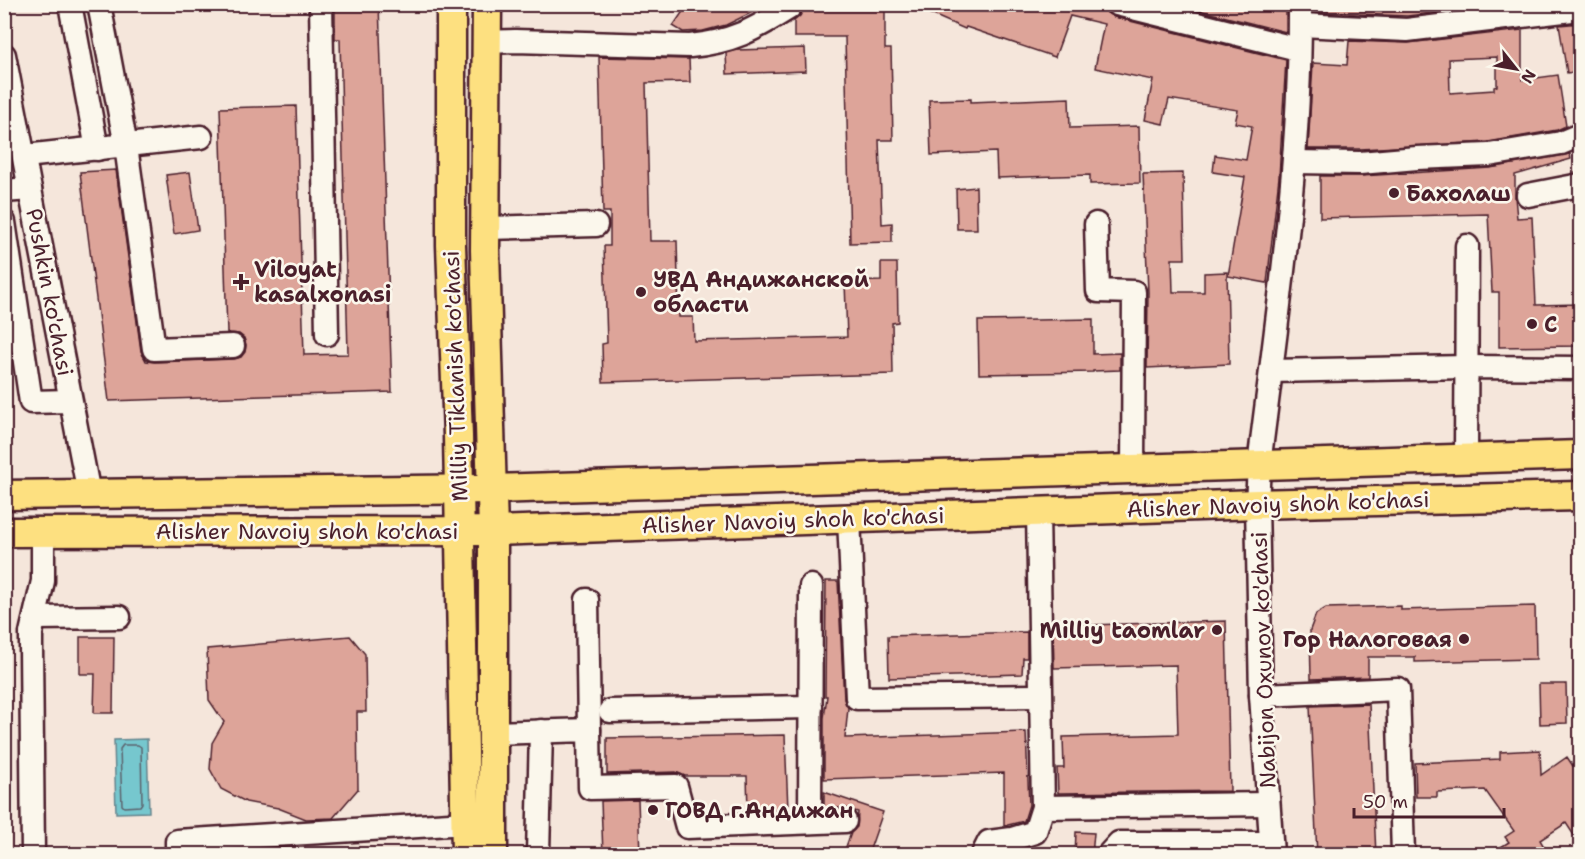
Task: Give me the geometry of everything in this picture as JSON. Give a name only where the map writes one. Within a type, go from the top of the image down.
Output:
[{"type":"main road","name":"Milliy Tiklanish ko'chasi","points":[[451,4],[452,245],[464,731],[479,823],[493,855]]},
{"type":"main road","name":"Milliy Tiklanish ko'chasi","points":[[466,855],[479,823],[493,732],[493,531],[485,228],[487,4]]},
{"type":"main road","name":"Alisher Navoiy shoh ko'chasi","points":[[4,495],[492,489],[1581,455]]},
{"type":"main road","points":[[89,494],[90,531]]},
{"type":"main road","name":"Alisher Navoiy shoh ko'chasi","points":[[4,532],[493,531],[1257,504],[1581,496]]},
{"type":"main road","points":[[464,731],[493,732]]},
{"type":"street","points":[[70,4],[97,148]]},
{"type":"street","points":[[99,4],[126,146],[154,349],[233,346]]},
{"type":"street","points":[[321,4],[327,334]]},
{"type":"street","points":[[486,42],[515,40],[690,46],[712,44],[732,39],[755,29],[789,9],[792,4]]},
{"type":"street","points":[[1117,4],[1298,49]]},
{"type":"street","points":[[1300,15],[1407,30],[1581,9]]},
{"type":"street","name":"Nabijon Oxunov ko'chasi","points":[[1271,849],[1261,695],[1257,504],[1259,465],[1294,162],[1300,15]]},
{"type":"street","name":"Pushkin ko'chasi","points":[[4,55],[89,494]]},
{"type":"street","points":[[1294,162],[1360,163],[1489,155],[1561,143],[1581,135]]},
{"type":"street","points":[[25,156],[201,137]]},
{"type":"street","points":[[1528,195],[1581,184]]},
{"type":"street","points":[[4,191],[30,189]]},
{"type":"street","points":[[4,222],[15,368],[31,402],[70,401]]},
{"type":"street","points":[[1096,224],[1098,291],[1134,292],[1133,469]]},
{"type":"street","points":[[485,228],[596,225]]},
{"type":"street","points":[[1466,459],[1467,246]]},
{"type":"street","points":[[1270,371],[1466,367],[1581,368]]},
{"type":"street","points":[[983,855],[989,842],[1012,839],[1035,832],[1043,807],[1038,512]]},
{"type":"street","points":[[849,518],[857,698],[1041,696]]},
{"type":"street","points":[[33,855],[31,633],[43,581],[43,532]]},
{"type":"street","points":[[810,822],[811,586]]},
{"type":"street","points":[[587,600],[590,788],[676,786],[687,827],[845,821]]},
{"type":"street","points":[[36,618],[119,617]]},
{"type":"street","points":[[1261,695],[1398,688],[1403,855]]},
{"type":"street","points":[[610,711],[811,707]]},
{"type":"street","points":[[493,732],[589,730]]},
{"type":"street","points":[[538,855],[541,731]]},
{"type":"street","points":[[1043,807],[1268,804]]},
{"type":"street","points":[[177,855],[177,842],[479,823]]},
{"type":"street","points":[[1109,855],[1119,843],[1271,849]]},
{"type":"water","points":[[147,739],[149,812],[116,813],[114,740]]},
{"type":"building","points":[[335,4],[379,4],[392,392],[109,401],[80,172],[116,170],[141,351],[146,361],[234,359],[241,357],[245,352],[244,338],[239,334],[227,333],[220,108],[296,106],[304,355],[348,354],[340,39],[335,39]]},
{"type":"building","points":[[688,4],[769,4],[726,25],[703,31],[683,32],[673,26]]},
{"type":"building","points":[[908,4],[1104,4],[1107,13],[1114,17],[1286,60],[1279,177],[1267,283],[1228,276],[1245,177],[1213,172],[1215,155],[1246,160],[1252,126],[1235,123],[1238,110],[1169,99],[1163,124],[1145,120],[1153,80],[1095,68],[1104,24],[1070,16],[1055,57],[966,27],[965,29]]},
{"type":"building","points":[[1175,4],[1286,4],[1286,32]]},
{"type":"building","points":[[1313,4],[1505,4],[1407,16],[1313,12]]},
{"type":"building","points":[[805,7],[885,7],[885,49],[891,49],[893,140],[879,140],[882,224],[892,223],[892,242],[850,243],[845,37],[794,37],[794,21]]},
{"type":"building","points":[[1581,23],[1581,71],[1567,73],[1559,25]]},
{"type":"building","points":[[1522,30],[1522,80],[1558,75],[1566,126],[1557,130],[1488,142],[1360,149],[1308,149],[1313,63],[1347,65],[1349,41],[1408,43]],"holes":[[[1497,57],[1497,86],[1494,90],[1450,93],[1449,59]]]},
{"type":"building","points":[[805,48],[806,71],[727,74],[726,53],[737,50]]},
{"type":"building","points":[[599,57],[689,59],[690,82],[646,83],[650,241],[677,241],[679,317],[693,317],[694,341],[847,337],[845,282],[881,281],[881,263],[897,263],[898,322],[892,323],[893,374],[603,382],[602,344],[607,343],[604,246],[610,246],[610,212],[603,212]]},
{"type":"building","points":[[1069,98],[1070,128],[1139,126],[1140,183],[1090,184],[1090,175],[997,178],[996,152],[931,155],[929,100],[971,99],[971,102]]},
{"type":"building","points":[[1570,154],[1571,159],[1515,175],[1515,197],[1517,218],[1532,217],[1536,305],[1581,304],[1581,346],[1499,347],[1499,292],[1492,292],[1488,214],[1320,218],[1320,176],[1361,176],[1490,168]]},
{"type":"building","points":[[190,172],[198,230],[174,234],[166,175]]},
{"type":"building","points":[[1183,173],[1185,259],[1172,259],[1173,292],[1204,292],[1204,273],[1227,272],[1229,364],[1147,368],[1148,292],[1143,174]]},
{"type":"building","points":[[976,187],[977,229],[957,229],[956,189]]},
{"type":"building","points":[[1093,319],[1093,354],[1120,353],[1120,370],[979,374],[978,321]]},
{"type":"building","points":[[826,581],[838,581],[844,699],[848,708],[845,738],[1026,732],[1029,805],[1024,821],[1004,826],[1004,773],[824,779],[824,718],[827,696],[825,696]]},
{"type":"building","points":[[1401,606],[1401,610],[1535,606],[1536,659],[1415,662],[1415,657],[1368,657],[1368,677],[1311,679],[1310,630],[1316,614],[1326,608]]},
{"type":"building","points":[[1226,621],[1230,791],[1058,793],[1057,768],[1064,768],[1063,737],[1178,734],[1176,665],[1054,668],[1053,626]]},
{"type":"building","points":[[1027,632],[1027,658],[1023,658],[1022,674],[889,678],[888,636]]},
{"type":"building","points":[[350,636],[365,654],[366,712],[357,712],[358,789],[333,818],[306,819],[278,808],[246,802],[221,789],[210,769],[212,743],[224,722],[209,700],[207,649]]},
{"type":"building","points":[[80,637],[114,637],[113,713],[94,713],[95,674],[80,674]]},
{"type":"building","points":[[1539,684],[1566,684],[1567,723],[1540,724]]},
{"type":"building","points":[[1369,704],[1376,855],[1317,855],[1310,706]]},
{"type":"building","points":[[785,735],[788,810],[748,811],[747,776],[685,776],[676,772],[607,774],[607,738]]},
{"type":"building","points":[[1540,750],[1541,775],[1567,757],[1573,766],[1581,763],[1581,846],[1566,823],[1540,840],[1549,855],[1488,855],[1509,842],[1505,837],[1514,831],[1485,790],[1437,792],[1437,797],[1416,797],[1415,763],[1500,759],[1500,752]]},
{"type":"building","points":[[824,792],[883,812],[868,855],[843,855],[851,833],[857,827],[858,812],[845,808],[824,808]]},
{"type":"building","points":[[638,800],[640,855],[603,855],[601,801]]},
{"type":"building","points":[[1076,832],[1094,833],[1092,855],[1075,855]]},
{"type":"place","name":"Бахолаш","points":[[1394,193]]},
{"type":"place","name":"Viloyat kasalxonasi","points":[[241,282]]},
{"type":"place","name":"УВД Андижанской области","points":[[641,292]]},
{"type":"place","name":"С","points":[[1532,324]]},
{"type":"place","name":"Milliy taomlar","points":[[1217,630]]},
{"type":"place","name":"Гор Налоговая","points":[[1464,639]]},
{"type":"place","name":"ГОВД г.Андижан","points":[[653,810]]}]
